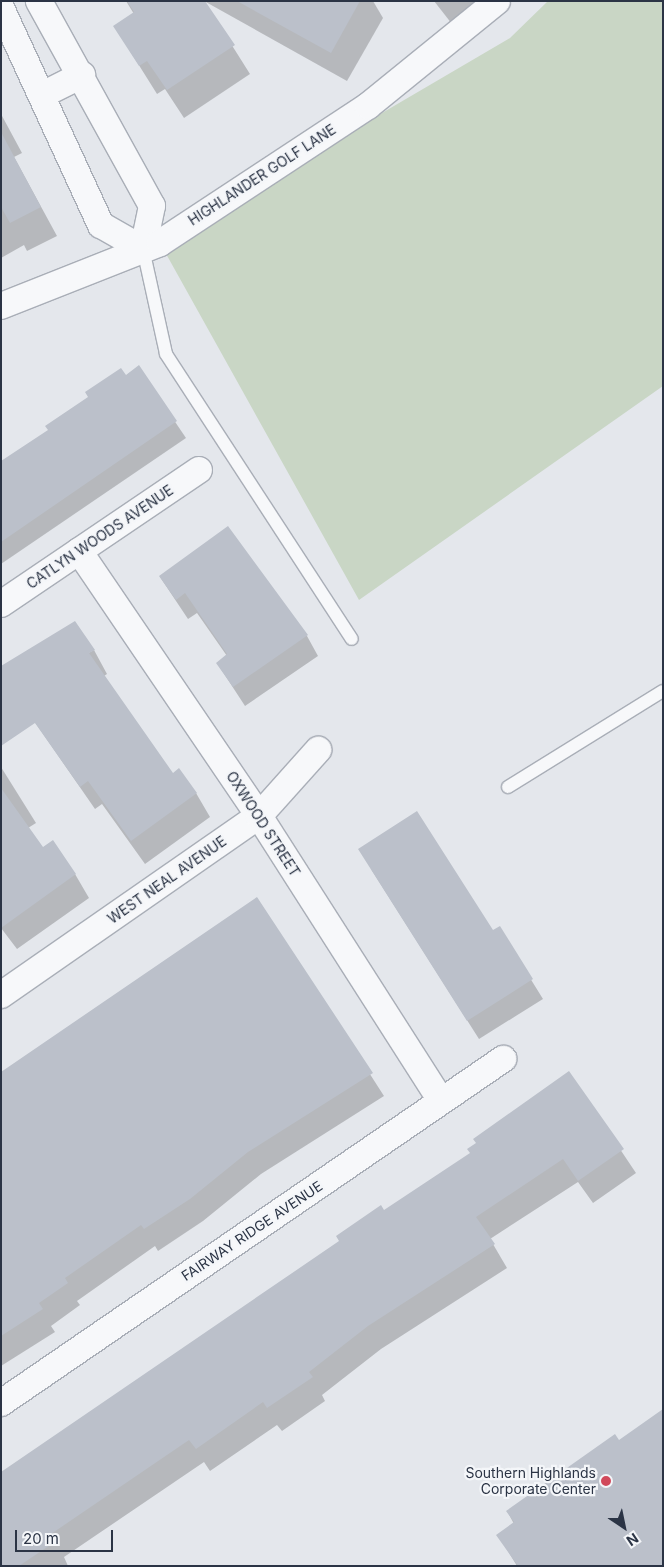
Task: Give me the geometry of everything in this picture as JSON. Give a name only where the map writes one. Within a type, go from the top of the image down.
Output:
[{"type":"street","points":[[1,8],[101,225],[143,250],[152,206],[82,75],[39,1]]},
{"type":"street","name":"HIGHLANDER GOLF LANE","points":[[1,306],[160,243],[337,128],[497,1]]},
{"type":"street","points":[[42,95],[82,75]]},
{"type":"street","name":"CATLYN WOODS AVENUE","points":[[1,604],[199,470]]},
{"type":"street","name":"OXWOOD STREET","points":[[79,551],[259,816],[441,1101]]},
{"type":"street","name":"WEST NEAL AVENUE","points":[[1,995],[259,816],[318,750]]},
{"type":"street","name":"FAIRWAY RIDGE AVENUE","points":[[1,1403],[503,1060]]},
{"type":"lane","points":[[143,250],[166,354],[352,639]]},
{"type":"lane","points":[[508,787],[663,691]]},
{"type":"green space","points":[[548,1],[663,1],[663,386],[359,600],[160,243],[510,38]]},
{"type":"building","points":[[127,1],[205,1],[235,45],[167,90],[147,61],[139,66],[113,26],[134,12]]},
{"type":"building","points":[[237,1],[360,1],[331,53]]},
{"type":"building","points":[[1,132],[41,207],[10,223],[1,207]]},
{"type":"building","points":[[139,365],[177,421],[1,542],[1,461],[48,430],[45,426],[88,397],[85,392],[121,368],[126,375]]},
{"type":"building","points":[[228,526],[308,635],[233,687],[216,663],[227,654],[185,593],[176,600],[159,576]]},
{"type":"building","points":[[75,621],[95,650],[89,653],[173,773],[179,768],[197,793],[131,841],[88,781],[80,787],[35,723],[1,746],[1,666]]},
{"type":"building","points":[[1,788],[43,847],[53,840],[76,874],[1,928]]},
{"type":"building","points":[[417,811],[493,930],[500,926],[533,979],[467,1021],[358,849]]},
{"type":"building","points":[[257,897],[373,1073],[248,1152],[190,1199],[144,1229],[141,1225],[65,1278],[68,1283],[39,1303],[43,1309],[1,1336],[1,1072]]},
{"type":"building","points":[[569,1071],[624,1149],[578,1181],[563,1159],[476,1217],[495,1244],[368,1326],[309,1372],[313,1377],[267,1408],[263,1402],[196,1449],[189,1440],[51,1534],[56,1541],[19,1566],[1,1566],[1,1472],[339,1241],[336,1236],[381,1205],[384,1210],[470,1153],[467,1149],[476,1143],[473,1139]]},
{"type":"building","name":"Southern Highlands Corporate Center","points":[[663,1409],[663,1566],[518,1566],[496,1535],[514,1522],[506,1511],[615,1434],[619,1440]]},
{"type":"place","name":"Southern Highlands Corporate Center","points":[[606,1481]]}]
